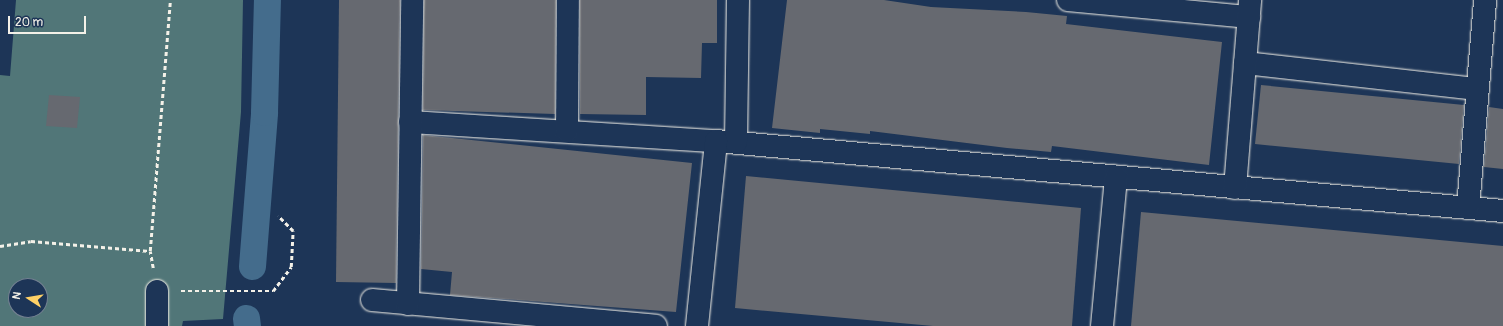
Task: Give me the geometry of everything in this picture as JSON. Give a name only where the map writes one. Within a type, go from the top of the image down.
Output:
[{"type":"street","points":[[408,304],[412,0]]},
{"type":"street","points":[[567,132],[568,0]]},
{"type":"street","points":[[696,326],[726,142],[738,0]]},
{"type":"street","points":[[1068,0],[1249,8],[1235,188]]},
{"type":"street","points":[[1468,208],[1485,0]]},
{"type":"street","points":[[1245,63],[1478,90]]},
{"type":"street","points":[[410,122],[726,142],[1503,211]]},
{"type":"street","points":[[1102,326],[1116,177]]},
{"type":"street","points":[[157,291],[157,326]]},
{"type":"street","points":[[372,300],[656,326]]},
{"type":"path","points":[[170,0],[150,250],[157,291],[273,291],[291,267],[293,231],[278,216]]},
{"type":"path","points":[[0,246],[31,241],[150,250]]},
{"type":"green space","points":[[16,0],[243,0],[241,112],[223,319],[183,321],[182,326],[0,326],[0,75],[10,76]]},
{"type":"building","points":[[339,0],[400,0],[396,283],[336,282]]},
{"type":"building","points":[[424,0],[556,0],[555,114],[423,110]]},
{"type":"building","points":[[580,0],[717,0],[717,43],[702,43],[701,78],[646,77],[646,115],[580,114]]},
{"type":"building","points":[[787,0],[884,0],[931,7],[1026,12],[1067,16],[1066,24],[1222,42],[1209,165],[1052,146],[1051,152],[870,131],[870,134],[820,129],[820,133],[772,128]]},
{"type":"building","points":[[1261,85],[1464,105],[1459,164],[1255,144]]},
{"type":"building","points":[[49,95],[80,97],[77,128],[46,126]]},
{"type":"building","points":[[1489,107],[1503,109],[1503,169],[1484,167]]},
{"type":"building","points":[[423,135],[692,163],[676,312],[450,295],[452,272],[421,269]]},
{"type":"building","points":[[746,176],[1081,208],[1072,326],[933,326],[735,308]]},
{"type":"building","points":[[1141,212],[1503,246],[1503,326],[1131,326]]},
{"type":"waterway","points":[[252,266],[264,112],[267,0]]},
{"type":"waterway","points":[[246,318],[247,326]]}]
